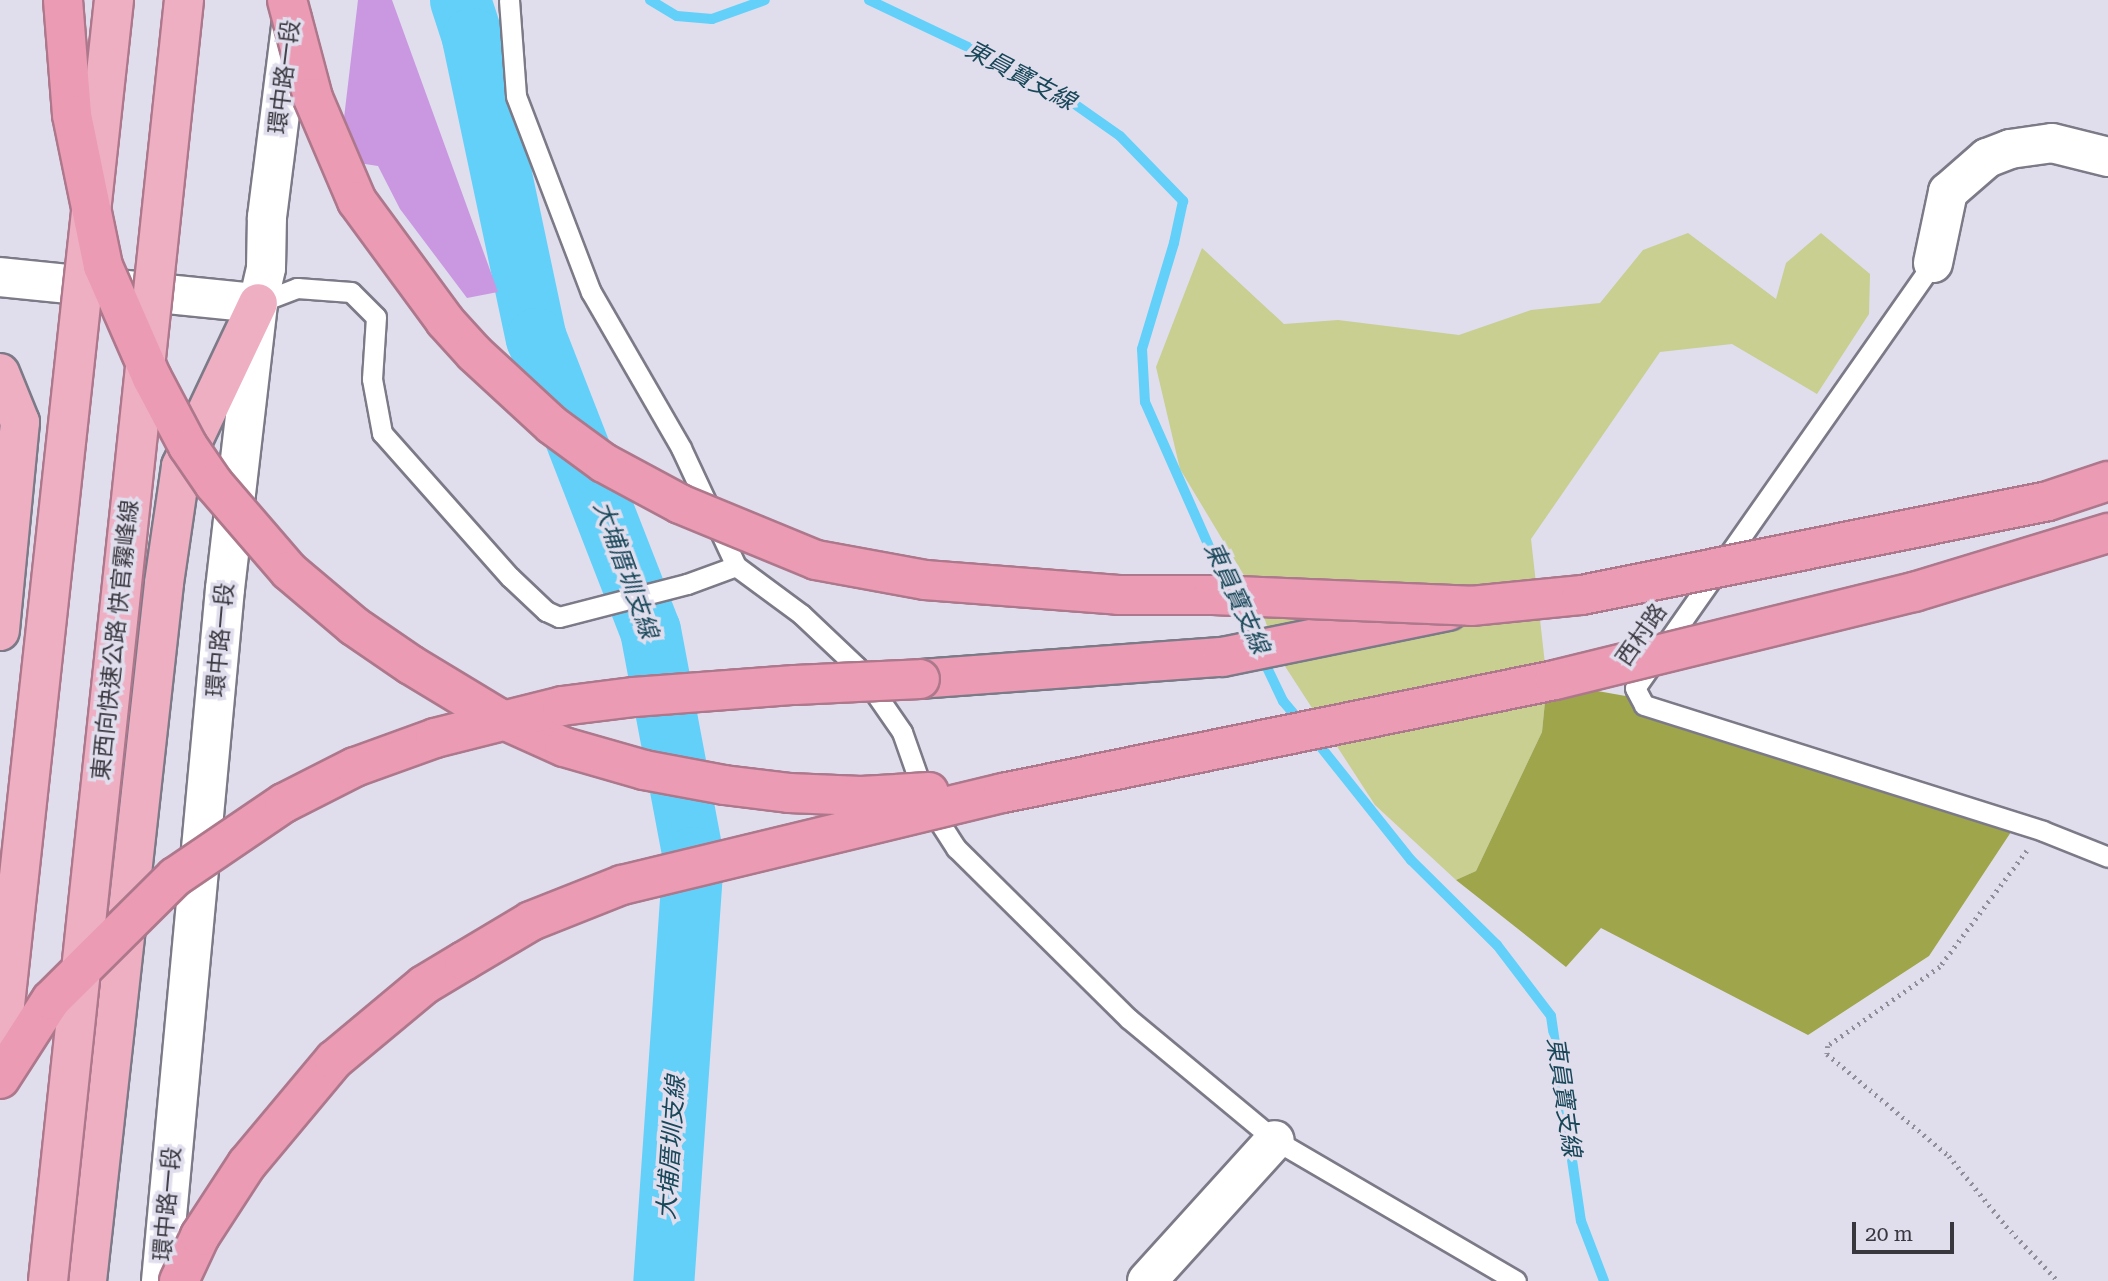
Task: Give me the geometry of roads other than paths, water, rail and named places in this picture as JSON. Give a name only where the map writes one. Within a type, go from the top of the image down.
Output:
[{"type":"highway","points":[[63,0],[72,115],[87,199],[103,266],[136,344],[188,446],[214,484],[289,571],[322,600],[400,657],[497,717],[564,747],[644,770],[789,793],[861,796],[940,792],[1003,793]]},
{"type":"highway","points":[[0,1051],[114,0]]},
{"type":"highway","name":"東西向快速公路 快官霧峰線","points":[[48,1281],[184,0]]},
{"type":"highway","points":[[287,0],[313,98],[357,201],[444,321],[511,390],[552,425],[604,463],[680,505],[816,560],[925,580],[1118,595],[1213,595],[1471,606]]},
{"type":"highway","points":[[87,1281],[164,583],[181,466],[258,303]]},
{"type":"highway","points":[[0,373],[20,422],[0,631]]},
{"type":"highway","points":[[0,1079],[51,1000],[175,877],[284,803],[355,767],[436,738],[562,706],[634,697],[796,685],[1021,674],[1222,657],[1471,606],[1582,595],[2048,501],[2108,481]]},
{"type":"highway","points":[[179,1281],[200,1236],[247,1164],[334,1060],[424,985],[531,921],[622,885],[1003,793],[1568,677],[1914,593],[2108,533]]},
{"type":"street","name":"環中路一段","points":[[161,1281],[225,589],[258,303],[266,268],[267,217],[295,0]]},
{"type":"street","points":[[1933,263],[1948,192],[1987,158],[2010,149],[2052,143],[2108,157]]},
{"type":"street","points":[[0,277],[258,303]]},
{"type":"street","points":[[1147,1281],[1275,1140]]},
{"type":"lane","points":[[509,0],[516,96],[591,292],[681,448],[736,566],[801,614],[857,667],[902,732],[926,803],[956,848],[1129,1018],[1275,1140],[1516,1281]]},
{"type":"lane","name":"西村路","points":[[1933,263],[1635,688],[1644,705],[2043,831],[2108,857]]},
{"type":"lane","points":[[258,303],[297,288],[351,292],[376,317],[372,379],[382,433],[510,577],[546,611],[559,617],[687,584],[736,566]]},
{"type":"waterway","name":"大埔厝圳支線","points":[[460,0],[472,38],[536,338],[650,630],[693,857],[663,1281]]},
{"type":"waterway","name":"東員寶支線","points":[[650,0],[677,16],[712,19],[765,0]]},
{"type":"waterway","name":"東員寶支線","points":[[869,0],[1046,84],[1120,136],[1183,201],[1174,243],[1142,349],[1145,402],[1228,589]]},
{"type":"waterway","name":"東員寶支線","points":[[1235,604],[1254,643]]},
{"type":"waterway","name":"東員寶支線","points":[[1262,657],[1283,701],[1302,724]]},
{"type":"waterway","name":"東員寶支線","points":[[1312,736],[1411,860],[1497,945],[1551,1016],[1581,1221],[1604,1281]]}]
